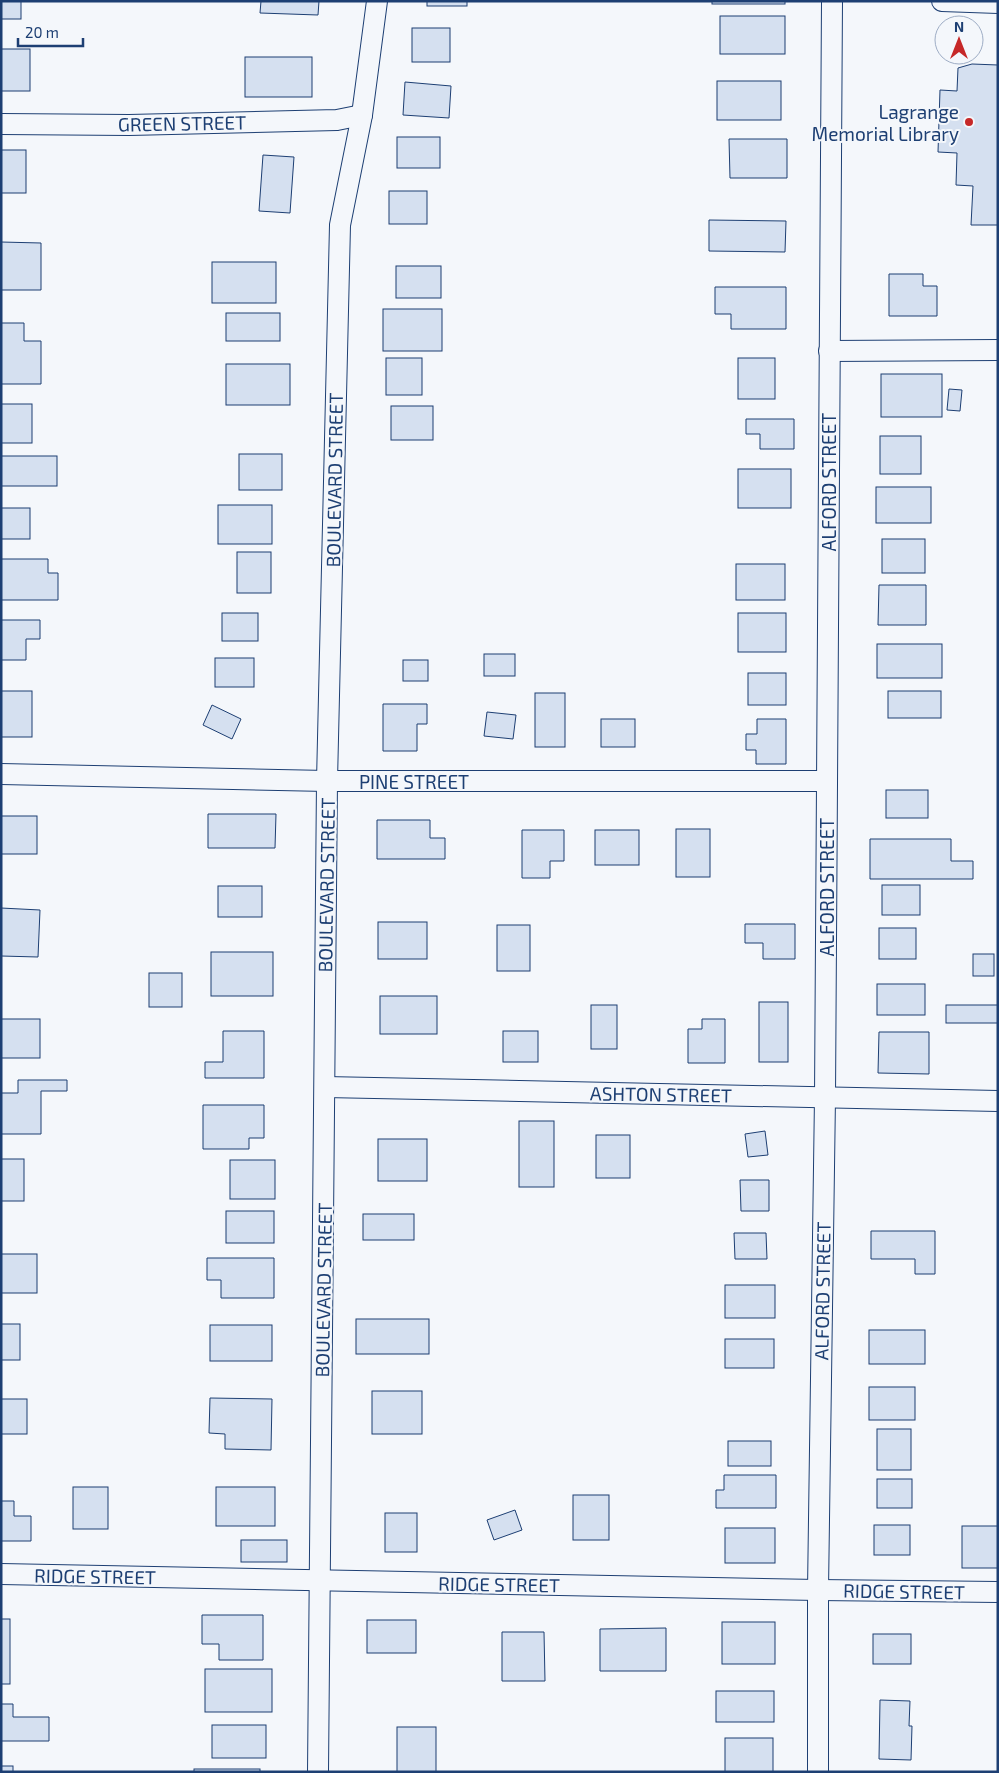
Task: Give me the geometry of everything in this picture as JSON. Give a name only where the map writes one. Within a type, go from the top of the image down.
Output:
[{"type":"street","name":"BOULEVARD STREET","points":[[318,1772],[324,1054],[340,225],[362,115],[377,1]]},
{"type":"street","name":"ALFORD STREET","points":[[818,1772],[818,1590],[825,1097],[832,1]]},
{"type":"street","points":[[942,1],[998,3]]},
{"type":"street","name":"GREEN STREET","points":[[1,124],[129,125],[337,120],[362,115]]},
{"type":"street","points":[[829,351],[998,350]]},
{"type":"street","name":"PINE STREET","points":[[1,774],[328,781],[826,781]]},
{"type":"street","name":"ASHTON STREET","points":[[325,1087],[998,1101]]},
{"type":"street","name":"RIDGE STREET","points":[[1,1574],[998,1592]]},
{"type":"building","points":[[1,1],[21,1],[21,19],[1,19]]},
{"type":"building","points":[[261,1],[319,1],[318,15],[260,13]]},
{"type":"building","points":[[427,1],[467,1],[467,6],[427,6]]},
{"type":"building","points":[[712,1],[785,1],[785,4],[712,4]]},
{"type":"building","points":[[720,16],[785,16],[785,54],[720,54]]},
{"type":"building","points":[[412,28],[450,28],[450,62],[412,62]]},
{"type":"building","points":[[1,49],[30,49],[30,91],[1,91]]},
{"type":"building","points":[[245,57],[312,57],[312,97],[245,97]]},
{"type":"building","name":"Lagrange Memorial Library","points":[[968,65],[998,65],[998,225],[971,225],[973,186],[956,185],[957,153],[938,152],[940,90],[957,91],[958,68]]},
{"type":"building","points":[[717,81],[781,81],[781,120],[717,120]]},
{"type":"building","points":[[405,82],[451,86],[449,118],[403,115]]},
{"type":"building","points":[[397,137],[440,137],[440,168],[397,168]]},
{"type":"building","points":[[729,139],[787,139],[787,178],[730,178]]},
{"type":"building","points":[[1,150],[26,150],[26,193],[1,193]]},
{"type":"building","points":[[263,155],[294,157],[290,213],[259,211]]},
{"type":"building","points":[[389,191],[427,191],[427,224],[389,224]]},
{"type":"building","points":[[709,220],[786,221],[785,252],[709,251]]},
{"type":"building","points":[[1,242],[41,243],[41,290],[1,290]]},
{"type":"building","points":[[212,262],[276,262],[276,303],[212,303]]},
{"type":"building","points":[[396,266],[441,266],[441,298],[396,298]]},
{"type":"building","points":[[889,274],[923,274],[923,286],[937,286],[937,316],[889,316]]},
{"type":"building","points":[[715,287],[786,287],[786,329],[731,329],[731,314],[715,314]]},
{"type":"building","points":[[383,309],[442,309],[442,351],[383,351]]},
{"type":"building","points":[[226,313],[280,313],[280,341],[226,341]]},
{"type":"building","points":[[1,323],[24,323],[24,341],[41,341],[41,384],[1,384]]},
{"type":"building","points":[[386,358],[422,358],[422,395],[386,395]]},
{"type":"building","points":[[738,358],[775,358],[775,399],[738,399]]},
{"type":"building","points":[[226,364],[290,364],[290,405],[226,405]]},
{"type":"building","points":[[881,374],[942,374],[942,417],[881,417]]},
{"type":"building","points":[[949,389],[962,390],[960,411],[947,410]]},
{"type":"building","points":[[1,404],[32,404],[32,443],[1,443]]},
{"type":"building","points":[[391,406],[433,406],[433,440],[391,440]]},
{"type":"building","points":[[746,419],[794,419],[794,449],[760,449],[760,434],[746,434]]},
{"type":"building","points":[[880,436],[921,436],[921,474],[880,474]]},
{"type":"building","points":[[239,454],[282,454],[282,490],[239,490]]},
{"type":"building","points":[[1,456],[57,456],[57,486],[1,486]]},
{"type":"building","points":[[738,469],[791,469],[791,508],[738,508]]},
{"type":"building","points":[[876,487],[931,487],[931,523],[876,523]]},
{"type":"building","points":[[218,505],[272,505],[272,544],[218,544]]},
{"type":"building","points":[[1,508],[30,508],[30,539],[1,539]]},
{"type":"building","points":[[882,539],[925,539],[925,573],[882,573]]},
{"type":"building","points":[[237,552],[271,552],[271,593],[237,593]]},
{"type":"building","points":[[1,559],[48,559],[48,573],[58,573],[58,600],[1,600]]},
{"type":"building","points":[[736,564],[785,564],[785,600],[736,600]]},
{"type":"building","points":[[879,585],[926,585],[926,625],[878,625]]},
{"type":"building","points":[[222,613],[258,613],[258,641],[222,641]]},
{"type":"building","points":[[738,613],[786,613],[786,652],[738,652]]},
{"type":"building","points":[[1,620],[40,620],[40,639],[26,639],[26,660],[1,660]]},
{"type":"building","points":[[877,644],[942,644],[942,678],[877,678]]},
{"type":"building","points":[[484,654],[515,654],[515,676],[484,676]]},
{"type":"building","points":[[215,658],[254,658],[254,687],[215,687]]},
{"type":"building","points":[[403,660],[428,660],[428,681],[403,681]]},
{"type":"building","points":[[748,673],[786,673],[786,705],[748,705]]},
{"type":"building","points":[[1,691],[32,691],[32,737],[1,737]]},
{"type":"building","points":[[888,691],[941,691],[941,718],[888,718]]},
{"type":"building","points":[[535,693],[565,693],[565,747],[535,747]]},
{"type":"building","points":[[383,704],[427,704],[427,724],[417,724],[417,751],[383,751]]},
{"type":"building","points":[[212,705],[241,719],[232,739],[203,725]]},
{"type":"building","points":[[487,712],[516,715],[513,739],[484,736]]},
{"type":"building","points":[[601,719],[635,719],[635,747],[601,747]]},
{"type":"building","points":[[757,719],[786,719],[786,764],[756,764],[756,750],[746,750],[746,734],[757,734]]},
{"type":"building","points":[[886,790],[928,790],[928,818],[886,818]]},
{"type":"building","points":[[208,814],[276,814],[275,848],[208,848]]},
{"type":"building","points":[[1,816],[37,816],[37,854],[1,854]]},
{"type":"building","points":[[377,820],[430,820],[430,838],[445,838],[445,859],[377,859]]},
{"type":"building","points":[[676,829],[710,829],[710,877],[676,877]]},
{"type":"building","points":[[522,830],[564,830],[564,861],[550,861],[550,878],[522,878]]},
{"type":"building","points":[[595,830],[639,830],[639,865],[595,865]]},
{"type":"building","points":[[870,839],[951,839],[951,861],[973,861],[973,879],[870,879]]},
{"type":"building","points":[[882,885],[920,885],[920,915],[882,915]]},
{"type":"building","points":[[218,886],[262,886],[262,917],[218,917]]},
{"type":"building","points":[[1,908],[40,910],[38,957],[1,956]]},
{"type":"building","points":[[378,922],[427,922],[427,959],[378,959]]},
{"type":"building","points":[[745,924],[795,924],[795,959],[763,959],[763,943],[745,943]]},
{"type":"building","points":[[497,925],[530,925],[530,971],[497,971]]},
{"type":"building","points":[[879,928],[916,928],[916,959],[879,959]]},
{"type":"building","points":[[211,952],[273,952],[273,996],[211,996]]},
{"type":"building","points":[[973,954],[994,954],[994,976],[973,976]]},
{"type":"building","points":[[149,973],[182,973],[182,1007],[149,1007]]},
{"type":"building","points":[[877,984],[925,984],[925,1015],[877,1015]]},
{"type":"building","points":[[380,996],[437,996],[437,1034],[380,1034]]},
{"type":"building","points":[[759,1002],[788,1002],[788,1062],[759,1062]]},
{"type":"building","points":[[591,1005],[617,1005],[617,1049],[591,1049]]},
{"type":"building","points":[[946,1005],[998,1005],[998,1023],[946,1023]]},
{"type":"building","points":[[1,1019],[40,1019],[40,1058],[1,1058]]},
{"type":"building","points":[[702,1019],[725,1019],[725,1063],[688,1063],[688,1029],[702,1029]]},
{"type":"building","points":[[223,1031],[264,1031],[264,1078],[205,1078],[205,1062],[223,1062]]},
{"type":"building","points":[[503,1031],[538,1031],[538,1062],[503,1062]]},
{"type":"building","points":[[879,1032],[929,1032],[929,1074],[878,1073]]},
{"type":"building","points":[[18,1080],[67,1080],[67,1091],[41,1091],[41,1134],[1,1134],[1,1093],[18,1093]]},
{"type":"building","points":[[203,1105],[264,1105],[264,1138],[249,1138],[249,1149],[203,1149]]},
{"type":"building","points":[[519,1121],[554,1121],[554,1187],[519,1187]]},
{"type":"building","points":[[765,1131],[768,1155],[748,1157],[745,1134]]},
{"type":"building","points":[[596,1135],[630,1135],[630,1178],[596,1178]]},
{"type":"building","points":[[378,1139],[427,1139],[427,1181],[378,1181]]},
{"type":"building","points":[[1,1159],[24,1159],[24,1201],[1,1201]]},
{"type":"building","points":[[230,1160],[275,1160],[275,1199],[230,1199]]},
{"type":"building","points":[[740,1180],[769,1180],[769,1211],[741,1211]]},
{"type":"building","points":[[226,1211],[274,1211],[274,1243],[226,1243]]},
{"type":"building","points":[[363,1214],[414,1214],[414,1240],[363,1240]]},
{"type":"building","points":[[871,1231],[935,1231],[935,1274],[915,1274],[915,1259],[871,1259]]},
{"type":"building","points":[[734,1233],[766,1233],[767,1259],[735,1259]]},
{"type":"building","points":[[1,1254],[37,1254],[37,1293],[1,1293]]},
{"type":"building","points":[[207,1258],[274,1258],[274,1298],[221,1298],[221,1280],[207,1280]]},
{"type":"building","points":[[725,1285],[775,1285],[775,1318],[725,1318]]},
{"type":"building","points":[[356,1319],[429,1319],[429,1354],[356,1354]]},
{"type":"building","points":[[1,1324],[20,1324],[20,1360],[1,1360]]},
{"type":"building","points":[[210,1325],[272,1325],[272,1361],[210,1361]]},
{"type":"building","points":[[869,1330],[925,1330],[925,1364],[869,1364]]},
{"type":"building","points":[[725,1339],[774,1339],[774,1368],[725,1368]]},
{"type":"building","points":[[869,1387],[915,1387],[915,1420],[869,1420]]},
{"type":"building","points":[[372,1391],[422,1391],[422,1434],[372,1434]]},
{"type":"building","points":[[210,1398],[272,1399],[271,1450],[225,1449],[225,1434],[209,1433]]},
{"type":"building","points":[[1,1399],[27,1399],[27,1434],[1,1434]]},
{"type":"building","points":[[877,1429],[911,1429],[911,1470],[877,1470]]},
{"type":"building","points":[[728,1441],[771,1441],[771,1466],[728,1466]]},
{"type":"building","points":[[724,1475],[776,1475],[776,1508],[716,1508],[716,1490],[724,1490]]},
{"type":"building","points":[[877,1479],[912,1479],[912,1508],[877,1508]]},
{"type":"building","points":[[73,1487],[108,1487],[108,1529],[73,1529]]},
{"type":"building","points":[[216,1487],[275,1487],[275,1526],[216,1526]]},
{"type":"building","points":[[573,1495],[609,1495],[609,1540],[573,1540]]},
{"type":"building","points":[[1,1501],[14,1501],[14,1516],[31,1516],[31,1541],[1,1541]]},
{"type":"building","points":[[515,1510],[522,1530],[494,1540],[487,1520]]},
{"type":"building","points":[[385,1513],[417,1513],[417,1552],[385,1552]]},
{"type":"building","points":[[874,1525],[910,1525],[910,1555],[874,1555]]},
{"type":"building","points":[[962,1526],[998,1526],[998,1568],[962,1568]]},
{"type":"building","points":[[725,1528],[775,1528],[775,1563],[725,1563]]},
{"type":"building","points":[[241,1540],[287,1540],[287,1562],[241,1562]]},
{"type":"building","points":[[202,1615],[263,1615],[263,1660],[219,1660],[219,1644],[202,1644]]},
{"type":"building","points":[[1,1619],[10,1619],[10,1684],[1,1684]]},
{"type":"building","points":[[367,1620],[416,1620],[416,1653],[367,1653]]},
{"type":"building","points":[[722,1622],[775,1622],[775,1664],[722,1664]]},
{"type":"building","points":[[666,1628],[666,1671],[600,1671],[600,1629]]},
{"type":"building","points":[[502,1632],[544,1632],[545,1681],[502,1681]]},
{"type":"building","points":[[873,1634],[911,1634],[911,1664],[873,1664]]},
{"type":"building","points":[[205,1669],[272,1669],[272,1712],[205,1712]]},
{"type":"building","points":[[716,1691],[774,1691],[774,1722],[716,1722]]},
{"type":"building","points":[[880,1700],[910,1701],[909,1726],[912,1726],[911,1760],[879,1759]]},
{"type":"building","points":[[1,1704],[13,1704],[13,1717],[49,1717],[49,1741],[1,1741]]},
{"type":"building","points":[[212,1725],[266,1725],[266,1758],[212,1758]]},
{"type":"building","points":[[397,1727],[436,1727],[436,1772],[397,1772]]},
{"type":"building","points":[[725,1738],[773,1738],[773,1772],[725,1772]]},
{"type":"building","points":[[1,1766],[13,1766],[13,1772],[1,1772]]},
{"type":"building","points":[[194,1769],[260,1769],[260,1772],[194,1772]]},
{"type":"place","name":"Lagrange Memorial Library","points":[[969,122]]}]
